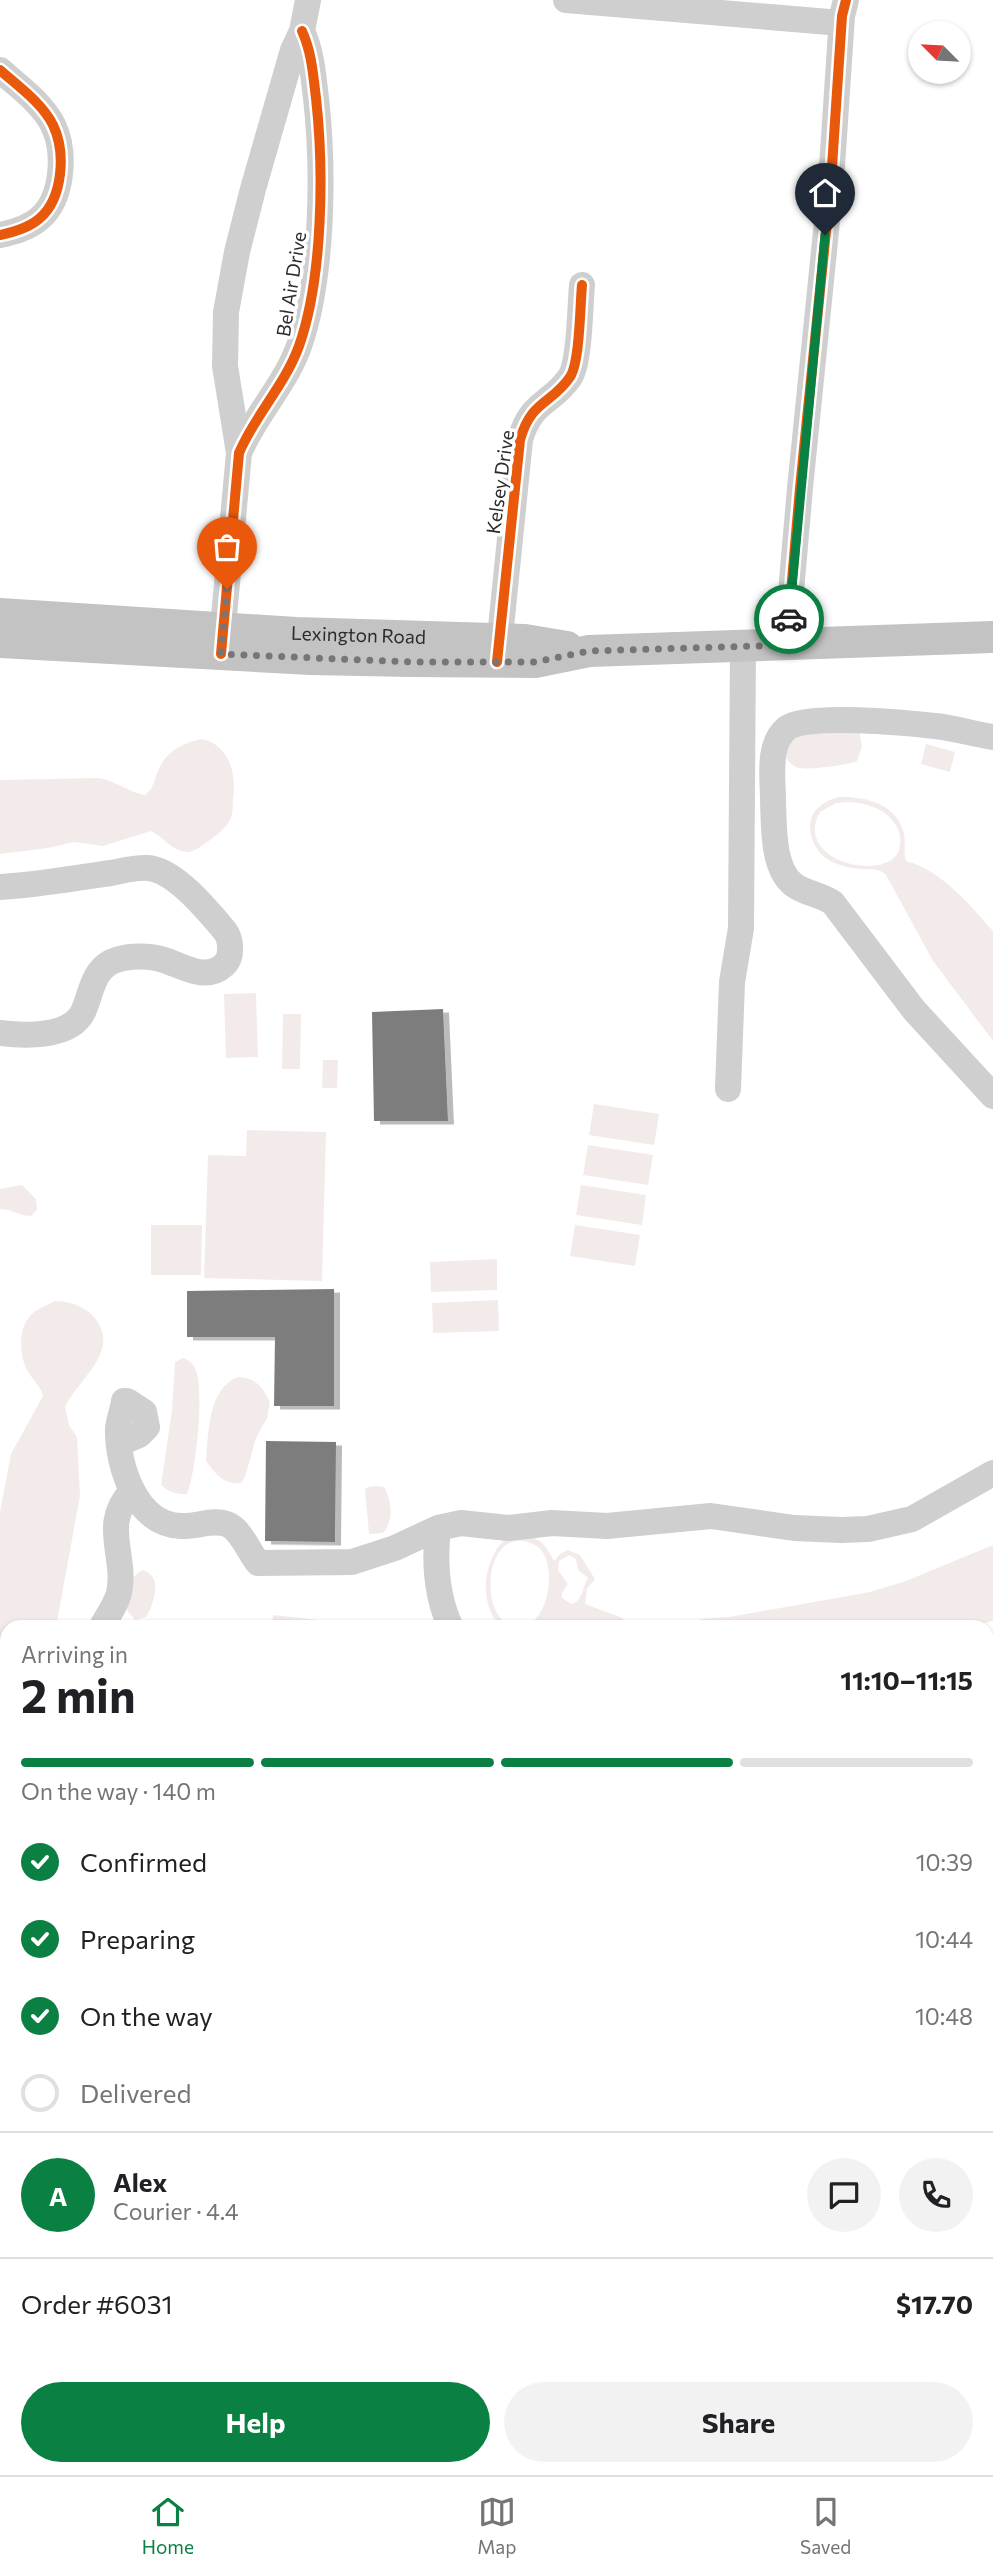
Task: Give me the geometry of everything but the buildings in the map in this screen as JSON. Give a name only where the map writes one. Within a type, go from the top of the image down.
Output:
[{"type":"main road","name":"Lexington Road","points":[[0,614],[222,641],[348,660],[498,651],[535,662],[589,651],[993,638]]},
{"type":"main road","name":"Lexington Road","points":[[0,642],[222,641]]},
{"type":"street","points":[[302,31],[308,0]]},
{"type":"street","points":[[566,0],[844,11],[831,182],[800,488],[789,645]]},
{"type":"street","name":"Bel Air Drive","points":[[239,453],[246,436],[289,368],[299,345],[311,293],[318,236],[320,142],[312,63],[309,46],[302,31]]},
{"type":"street","name":"Bel Air Drive","points":[[222,641],[239,453],[225,366],[226,312],[237,252],[275,106],[302,31]]},
{"type":"street","points":[[0,70],[44,111],[58,138],[60,154],[57,185],[48,210],[29,226],[0,235]]},
{"type":"street","name":"Kelsey Drive","points":[[498,651],[520,440],[531,413],[564,385],[572,374],[576,361],[582,285]]},
{"type":"street","points":[[727,1089],[732,982],[741,928],[743,647]]},
{"type":"street","points":[[993,737],[904,722],[805,721],[786,728],[780,736],[775,746],[773,765],[774,832],[783,873],[794,885],[822,895],[833,903],[914,1010],[993,1096]]},
{"type":"street","points":[[0,887],[37,885],[148,868],[171,877],[184,887],[226,932],[230,945],[224,965],[206,972],[191,971],[145,956],[111,962],[92,982],[82,1014],[66,1026],[49,1034],[0,1033]]},
{"type":"street","points":[[120,1443],[132,1491],[141,1505],[167,1524],[227,1524],[235,1529],[258,1563],[267,1564],[352,1562],[395,1548],[438,1528],[461,1523],[509,1528],[552,1523],[607,1526],[711,1516],[794,1528],[868,1529],[912,1519],[993,1473]]},
{"type":"street","points":[[105,1620],[119,1591],[116,1524],[120,1510],[132,1491]]},
{"type":"street","points":[[438,1528],[437,1582],[447,1620]]},
{"type":"shaded area","points":[[859,729],[862,747],[857,761],[837,766],[804,768],[795,767],[786,758],[789,736]]},
{"type":"shaded area","points":[[202,739],[219,747],[225,754],[232,771],[234,789],[230,820],[220,832],[198,848],[188,852],[177,850],[151,831],[103,846],[74,842],[0,854],[0,780],[99,778],[145,795],[152,787],[161,764],[170,753]]},
{"type":"shaded area","points":[[926,744],[955,752],[950,772],[921,764]]},
{"type":"shaded area","points":[[839,797],[869,800],[895,815],[904,833],[906,861],[943,880],[993,931],[993,1041],[933,961],[886,875],[877,870],[837,864],[824,857],[815,846],[810,831],[812,817],[820,806]],"holes":[[[836,803],[868,805],[891,819],[900,841],[895,857],[882,864],[866,866],[848,863],[832,856],[820,845],[815,830],[820,812]]]},
{"type":"shaded area","points":[[256,993],[258,1057],[226,1058],[224,994]]},
{"type":"shaded area","points":[[283,1014],[301,1014],[300,1069],[282,1069]]},
{"type":"shaded area","points":[[323,1060],[338,1060],[337,1088],[322,1088]]},
{"type":"shaded area","points":[[594,1104],[659,1114],[654,1145],[589,1135]]},
{"type":"shaded area","points":[[247,1130],[326,1132],[322,1281],[204,1278],[208,1155],[246,1156]]},
{"type":"shaded area","points":[[588,1145],[653,1155],[648,1185],[583,1175]]},
{"type":"shaded area","points":[[22,1185],[36,1199],[37,1210],[31,1216],[0,1209],[0,1189]]},
{"type":"shaded area","points":[[581,1185],[646,1195],[642,1225],[576,1215]]},
{"type":"shaded area","points":[[151,1225],[202,1225],[201,1275],[151,1275]]},
{"type":"shaded area","points":[[575,1225],[640,1235],[635,1266],[570,1256]]},
{"type":"shaded area","points":[[497,1259],[497,1290],[431,1292],[430,1262]]},
{"type":"shaded area","points":[[498,1300],[499,1331],[433,1333],[432,1303]]},
{"type":"shaded area","points":[[55,1301],[74,1304],[91,1314],[100,1327],[103,1339],[96,1363],[65,1407],[69,1425],[77,1437],[80,1496],[57,1620],[0,1620],[0,1512],[11,1454],[43,1396],[23,1360],[23,1328],[33,1313]]},
{"type":"shaded area","points":[[183,1358],[195,1368],[199,1411],[190,1484],[187,1494],[179,1494],[161,1485],[172,1410],[175,1362]]},
{"type":"shaded area","points":[[238,1377],[258,1384],[270,1402],[267,1418],[256,1438],[245,1477],[241,1483],[235,1483],[220,1478],[206,1461],[209,1425],[215,1401],[228,1383]]},
{"type":"shaded area","points":[[384,1487],[387,1493],[390,1505],[389,1523],[383,1533],[369,1534],[365,1489]]},
{"type":"shaded area","points":[[509,1536],[526,1536],[541,1542],[554,1561],[568,1550],[580,1555],[595,1579],[587,1589],[585,1604],[624,1620],[535,1620],[547,1597],[548,1566],[540,1549],[533,1544],[517,1541],[504,1546],[491,1573],[494,1607],[502,1620],[495,1620],[488,1606],[486,1593],[486,1580],[493,1555]],"holes":[[[569,1555],[576,1559],[578,1570],[588,1578],[580,1597],[572,1604],[562,1598],[568,1584],[558,1570],[559,1561]]]},
{"type":"shaded area","points":[[993,1545],[993,1620],[699,1620],[870,1592],[906,1581]]},
{"type":"shaded area","points":[[143,1570],[153,1578],[155,1590],[146,1617],[135,1620],[127,1610],[129,1592],[134,1577]]},
{"type":"shaded area","points":[[273,1615],[318,1620],[273,1620]]},
{"type":"cycle path","points":[[789,645],[800,488],[831,182],[842,16],[846,0]]},
{"type":"cycle path","points":[[221,654],[239,453],[293,360],[307,319],[313,289],[320,224],[319,127],[313,72],[302,31]]},
{"type":"cycle path","points":[[0,70],[43,109],[57,136],[61,161],[58,187],[48,209],[31,224],[0,235]]},
{"type":"cycle path","points":[[497,662],[520,440],[530,417],[563,386],[573,370],[578,347],[582,285]]},
{"type":"way so far","points":[[227,589],[221,654],[311,659],[535,662],[589,651],[789,645],[789,619]]},
{"type":"route","points":[[789,619],[825,235]]}]
